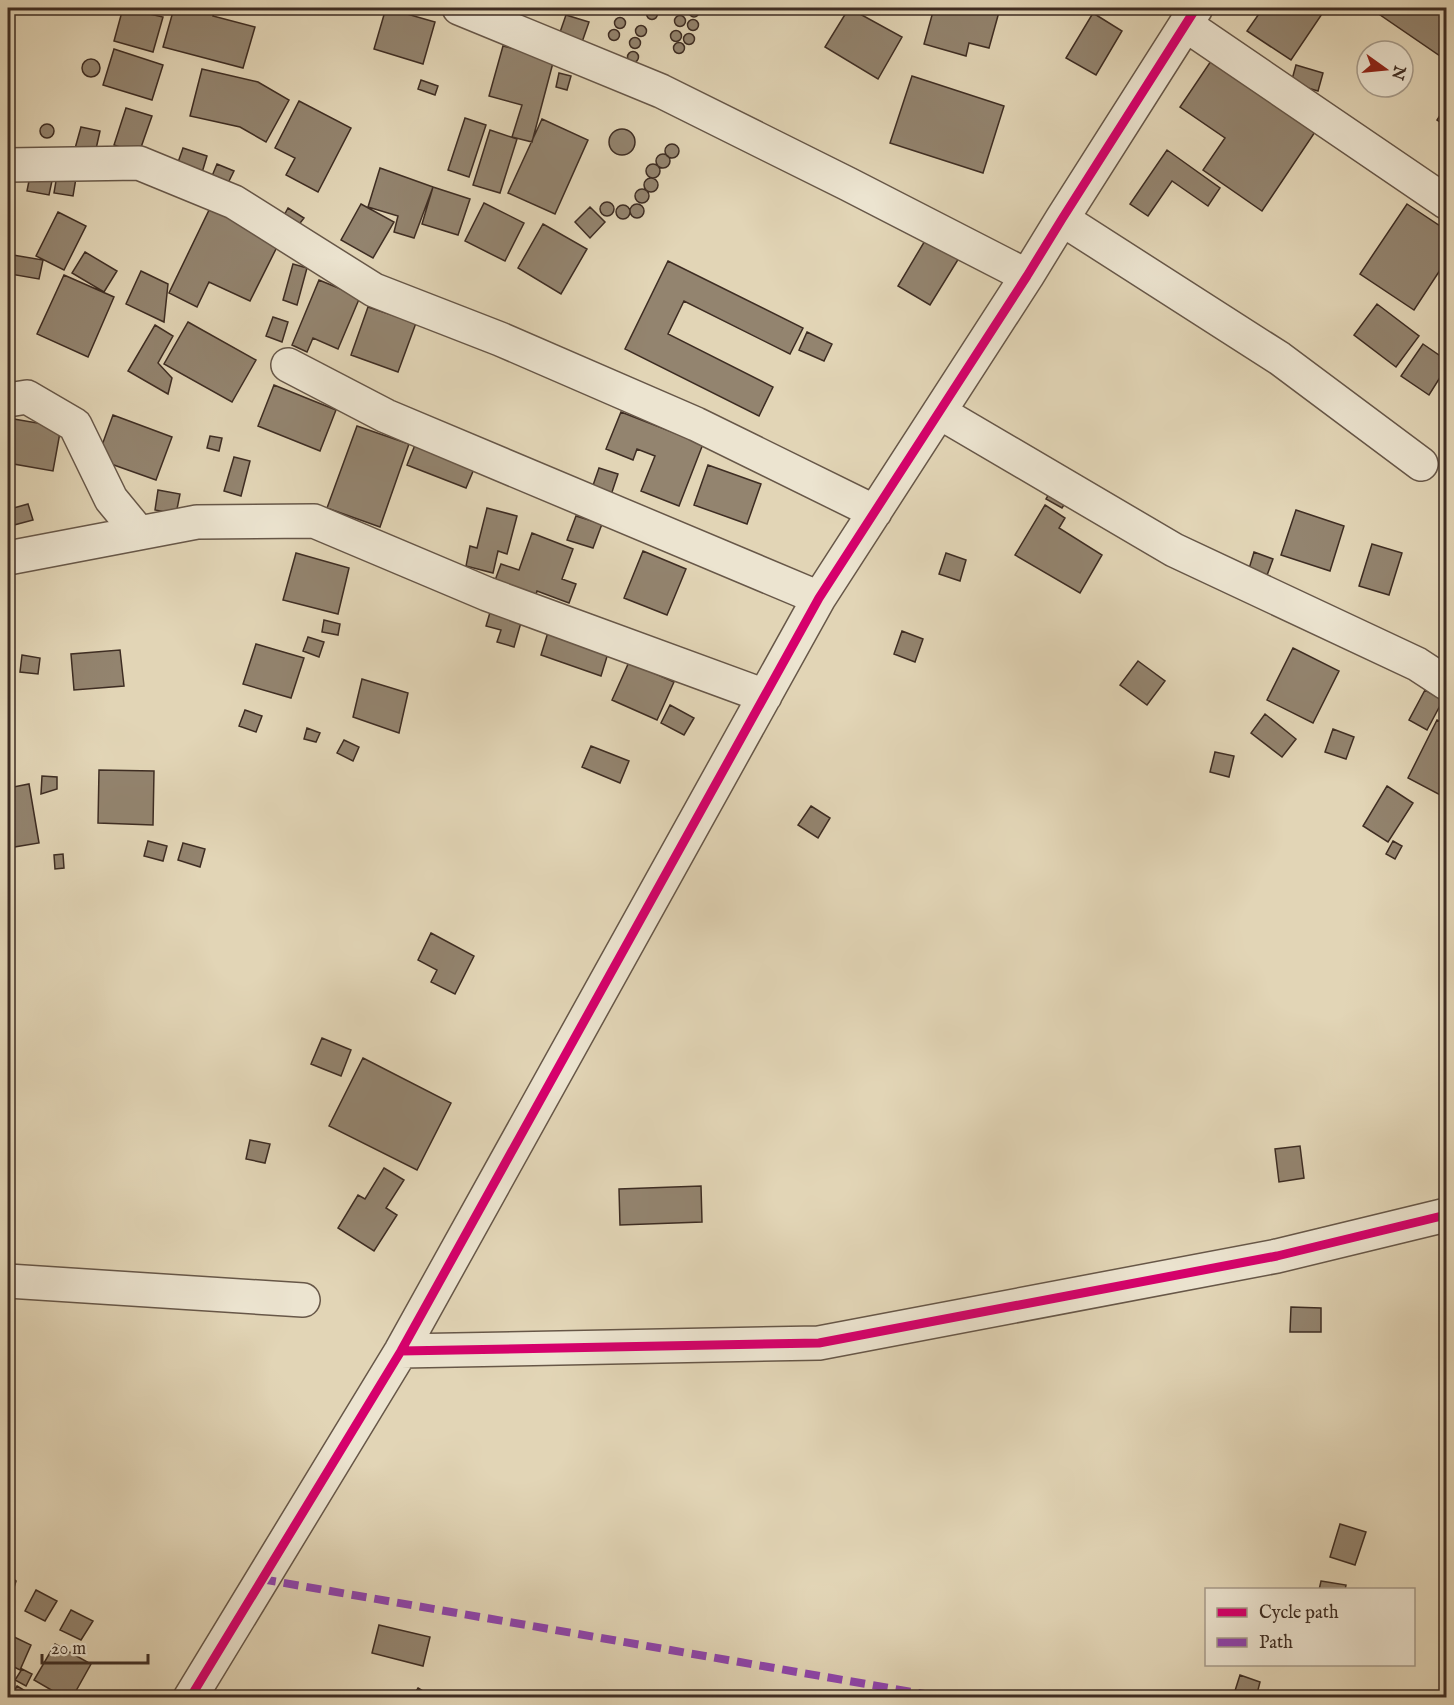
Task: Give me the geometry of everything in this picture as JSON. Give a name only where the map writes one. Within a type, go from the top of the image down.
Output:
[{"type":"street","points":[[459,8],[661,91],[1027,276]]},
{"type":"street","points":[[190,1698],[400,1351],[819,598],[1027,276],[1191,16],[1446,202]]},
{"type":"street","points":[[8,165],[139,164],[234,202],[374,290],[500,339],[696,424],[875,512]]},
{"type":"street","points":[[1062,219],[1279,358],[1421,464]]},
{"type":"street","points":[[288,365],[386,416],[819,598]]},
{"type":"street","points":[[8,399],[27,397],[75,425],[111,499],[139,533]]},
{"type":"street","points":[[939,412],[1174,550],[1417,664],[1446,683]]},
{"type":"street","points":[[8,558],[197,522],[314,521],[488,594],[765,696]]},
{"type":"street","points":[[400,1351],[819,1343],[1277,1256],[1446,1215]]},
{"type":"street","points":[[8,1281],[303,1300]]},
{"type":"building","points":[[694,7],[698,8],[698,16],[694,17],[690,16],[689,12],[690,8]]},
{"type":"building","points":[[123,8],[163,17],[153,52],[114,41]]},
{"type":"building","points":[[174,8],[216,8],[213,16],[255,27],[243,68],[163,47]]},
{"type":"building","points":[[386,8],[435,22],[423,64],[374,49]]},
{"type":"building","points":[[623,8],[633,8],[633,10],[628,14],[623,12]]},
{"type":"building","points":[[849,8],[902,37],[878,79],[825,47]]},
{"type":"building","points":[[934,8],[1009,8],[1007,14],[999,12],[989,48],[969,43],[966,56],[924,44]]},
{"type":"building","points":[[1263,8],[1326,8],[1291,60],[1247,31]]},
{"type":"building","points":[[1370,8],[1446,8],[1446,60]]},
{"type":"building","points":[[652,9],[656,10],[656,18],[652,19],[648,18],[647,14],[648,10]]},
{"type":"building","points":[[1093,13],[1122,31],[1096,75],[1066,58]]},
{"type":"building","points":[[566,15],[589,22],[581,45],[558,38]]},
{"type":"building","points":[[680,16],[684,17],[684,25],[680,26],[676,25],[675,21],[676,17]]},
{"type":"building","points":[[620,18],[624,19],[624,27],[620,28],[616,27],[615,23],[616,19]]},
{"type":"building","points":[[693,20],[697,21],[697,29],[693,30],[689,29],[688,25],[689,21]]},
{"type":"building","points":[[641,26],[645,27],[645,35],[641,36],[637,35],[636,31],[637,27]]},
{"type":"building","points":[[614,30],[618,31],[618,39],[614,40],[610,39],[609,35],[610,31]]},
{"type":"building","points":[[676,31],[680,32],[680,40],[676,41],[672,40],[671,36],[672,32]]},
{"type":"building","points":[[689,34],[693,35],[693,43],[689,44],[685,43],[684,39],[685,35]]},
{"type":"building","points":[[635,38],[639,39],[639,47],[635,48],[631,47],[630,43],[631,39]]},
{"type":"building","points":[[679,43],[683,44],[683,52],[679,53],[675,52],[674,48],[675,44]]},
{"type":"building","points":[[503,46],[554,59],[532,142],[512,137],[522,105],[489,96]]},
{"type":"building","points":[[114,49],[163,65],[152,100],[103,85]]},
{"type":"building","points":[[633,52],[637,53],[637,61],[633,62],[629,61],[628,57],[629,53]]},
{"type":"building","points":[[91,59],[97,62],[100,68],[97,74],[91,77],[85,74],[82,68],[85,62]]},
{"type":"building","points":[[1211,61],[1315,132],[1262,211],[1203,170],[1225,138],[1180,107]]},
{"type":"building","points":[[1296,65],[1323,73],[1318,91],[1291,83]]},
{"type":"building","points":[[202,69],[258,82],[289,100],[266,142],[240,127],[190,116]]},
{"type":"building","points":[[559,73],[571,76],[567,90],[556,87]]},
{"type":"building","points":[[912,76],[1004,106],[983,173],[890,143]]},
{"type":"building","points":[[421,80],[438,86],[435,95],[418,89]]},
{"type":"building","points":[[299,101],[351,128],[318,192],[286,175],[295,158],[275,148]]},
{"type":"building","points":[[1446,106],[1446,126],[1437,120]]},
{"type":"building","points":[[126,108],[152,116],[139,153],[114,145]]},
{"type":"building","points":[[465,118],[486,125],[469,177],[448,170]]},
{"type":"building","points":[[542,119],[588,140],[555,214],[508,193]]},
{"type":"building","points":[[44,124],[50,124],[54,131],[50,138],[44,138],[40,134],[40,128]]},
{"type":"building","points":[[81,127],[100,131],[94,158],[74,152]]},
{"type":"building","points":[[622,129],[631,133],[635,142],[631,151],[622,155],[613,151],[609,142],[613,133]]},
{"type":"building","points":[[490,130],[517,139],[500,193],[473,185]]},
{"type":"building","points":[[672,144],[677,146],[679,151],[677,156],[672,158],[667,156],[665,151],[667,146]]},
{"type":"building","points":[[183,148],[207,156],[201,176],[176,168]]},
{"type":"building","points":[[1167,150],[1220,188],[1208,206],[1172,181],[1148,216],[1130,204]]},
{"type":"building","points":[[663,154],[668,156],[670,161],[668,166],[663,168],[658,166],[656,161],[658,156]]},
{"type":"building","points":[[217,164],[234,171],[228,183],[212,176]]},
{"type":"building","points":[[653,164],[658,166],[660,171],[658,176],[653,178],[648,176],[646,171],[648,166]]},
{"type":"building","points":[[380,168],[433,187],[414,238],[394,232],[398,216],[368,207]]},
{"type":"building","points":[[31,171],[53,176],[49,195],[27,191]]},
{"type":"building","points":[[57,175],[76,178],[73,196],[54,193]]},
{"type":"building","points":[[651,178],[656,180],[658,185],[656,190],[651,192],[646,190],[644,185],[646,180]]},
{"type":"building","points":[[433,187],[470,199],[458,235],[422,224]]},
{"type":"building","points":[[642,189],[647,191],[649,196],[647,201],[642,203],[637,201],[635,196],[637,191]]},
{"type":"building","points":[[607,202],[612,204],[614,209],[612,214],[607,216],[602,214],[600,209],[602,204]]},
{"type":"building","points":[[484,203],[524,223],[505,261],[465,241]]},
{"type":"building","points":[[361,204],[394,222],[373,258],[341,240]]},
{"type":"building","points":[[637,204],[642,206],[644,211],[642,216],[637,218],[632,216],[630,211],[632,206]]},
{"type":"building","points":[[1407,204],[1446,230],[1446,261],[1414,310],[1360,274]]},
{"type":"building","points":[[623,205],[628,207],[630,212],[628,217],[623,219],[618,217],[616,212],[618,207]]},
{"type":"building","points":[[211,206],[281,239],[250,301],[209,282],[197,307],[169,293]]},
{"type":"building","points":[[590,207],[605,222],[590,238],[575,222]]},
{"type":"building","points":[[288,208],[304,218],[294,231],[281,221]]},
{"type":"building","points":[[58,212],[86,226],[64,270],[36,256]]},
{"type":"building","points":[[543,224],[587,249],[561,294],[518,268]]},
{"type":"building","points":[[926,239],[959,258],[930,305],[898,286]]},
{"type":"building","points":[[85,252],[117,271],[104,292],[72,273]]},
{"type":"building","points":[[13,255],[43,260],[39,279],[10,274]]},
{"type":"building","points":[[668,261],[803,328],[790,354],[684,301],[668,334],[773,387],[759,416],[625,349]]},
{"type":"building","points":[[293,264],[307,268],[297,305],[283,300]]},
{"type":"building","points":[[141,271],[168,284],[164,322],[126,304]]},
{"type":"building","points":[[64,275],[114,297],[88,357],[37,334]]},
{"type":"building","points":[[319,280],[360,297],[338,349],[313,338],[307,352],[292,345]]},
{"type":"building","points":[[1377,304],[1419,336],[1396,367],[1354,335]]},
{"type":"building","points":[[368,307],[416,323],[398,372],[351,355]]},
{"type":"building","points":[[273,317],[288,322],[282,342],[266,336]]},
{"type":"building","points":[[188,322],[256,360],[232,402],[164,364]]},
{"type":"building","points":[[155,325],[173,336],[158,363],[172,378],[168,394],[128,371]]},
{"type":"building","points":[[807,332],[832,344],[824,361],[799,350]]},
{"type":"building","points":[[1423,344],[1446,360],[1446,368],[1429,395],[1401,376]]},
{"type":"building","points":[[274,385],[336,410],[320,451],[258,426]]},
{"type":"building","points":[[621,412],[703,444],[679,506],[641,491],[655,456],[637,449],[633,460],[606,449]]},
{"type":"building","points":[[113,415],[172,437],[156,480],[97,459]]},
{"type":"building","points":[[8,418],[61,427],[53,471],[8,463]]},
{"type":"building","points":[[357,426],[409,444],[380,527],[327,508]]},
{"type":"building","points":[[210,436],[222,438],[219,451],[207,448]]},
{"type":"building","points":[[415,445],[474,469],[466,488],[407,465]]},
{"type":"building","points":[[234,457],[250,461],[241,496],[224,491]]},
{"type":"building","points":[[708,465],[761,484],[747,524],[694,505]]},
{"type":"building","points":[[599,468],[618,474],[609,501],[590,494]]},
{"type":"building","points":[[1056,482],[1072,492],[1062,508],[1046,499]]},
{"type":"building","points":[[158,490],[180,494],[176,514],[155,510]]},
{"type":"building","points":[[28,504],[33,520],[14,525],[10,509]]},
{"type":"building","points":[[1045,505],[1065,518],[1059,528],[1102,555],[1080,593],[1015,555]]},
{"type":"building","points":[[487,508],[517,516],[507,554],[498,551],[493,573],[466,566],[470,546],[477,548]]},
{"type":"building","points":[[1296,510],[1344,526],[1330,571],[1281,555]]},
{"type":"building","points":[[576,516],[602,524],[593,548],[567,540]]},
{"type":"building","points":[[532,533],[573,549],[562,579],[576,584],[569,603],[537,591],[534,601],[493,586],[501,564],[519,570]]},
{"type":"building","points":[[1372,544],[1402,553],[1389,595],[1359,586]]},
{"type":"building","points":[[643,551],[686,569],[667,615],[624,598]]},
{"type":"building","points":[[1254,552],[1273,559],[1266,578],[1248,572]]},
{"type":"building","points":[[296,553],[349,568],[338,614],[283,600]]},
{"type":"building","points":[[946,553],[966,560],[960,581],[939,574]]},
{"type":"building","points":[[491,609],[522,619],[514,647],[497,642],[501,630],[486,626]]},
{"type":"building","points":[[324,620],[340,624],[338,635],[322,632]]},
{"type":"building","points":[[549,629],[609,650],[601,676],[541,655]]},
{"type":"building","points":[[902,631],[923,639],[915,662],[894,654]]},
{"type":"building","points":[[308,637],[324,642],[319,657],[303,651]]},
{"type":"building","points":[[256,644],[304,658],[291,698],[243,684]]},
{"type":"building","points":[[1293,648],[1339,671],[1313,723],[1267,700]]},
{"type":"building","points":[[120,650],[124,686],[74,690],[71,654]]},
{"type":"building","points":[[22,655],[40,658],[38,674],[20,672]]},
{"type":"building","points":[[1138,661],[1165,681],[1147,705],[1120,685]]},
{"type":"building","points":[[629,662],[674,682],[657,720],[612,700]]},
{"type":"building","points":[[362,679],[408,693],[399,733],[353,717]]},
{"type":"building","points":[[8,684],[12,709],[8,710]]},
{"type":"building","points":[[1425,690],[1443,700],[1427,730],[1409,720]]},
{"type":"building","points":[[670,705],[694,718],[684,735],[661,723]]},
{"type":"building","points":[[245,710],[262,716],[256,732],[239,726]]},
{"type":"building","points":[[1265,714],[1296,739],[1282,757],[1251,733]]},
{"type":"building","points":[[1437,720],[1446,725],[1446,798],[1408,778]]},
{"type":"building","points":[[307,728],[320,733],[316,742],[304,739]]},
{"type":"building","points":[[1333,729],[1354,737],[1346,759],[1325,752]]},
{"type":"building","points":[[344,740],[359,747],[353,761],[337,753]]},
{"type":"building","points":[[591,746],[629,761],[620,783],[582,767]]},
{"type":"building","points":[[1215,752],[1234,756],[1229,777],[1210,772]]},
{"type":"building","points":[[99,770],[154,771],[153,825],[98,823]]},
{"type":"building","points":[[42,776],[57,777],[57,789],[41,794]]},
{"type":"building","points":[[29,784],[39,843],[8,848],[8,788]]},
{"type":"building","points":[[1387,786],[1413,803],[1388,842],[1363,826]]},
{"type":"building","points":[[811,806],[830,818],[818,838],[798,825]]},
{"type":"building","points":[[148,841],[167,846],[163,861],[144,856]]},
{"type":"building","points":[[1393,841],[1402,846],[1395,859],[1386,854]]},
{"type":"building","points":[[183,843],[205,849],[200,867],[178,860]]},
{"type":"building","points":[[63,854],[64,868],[55,869],[54,855]]},
{"type":"building","points":[[431,933],[474,956],[455,994],[431,982],[437,970],[418,960]]},
{"type":"building","points":[[322,1038],[351,1050],[341,1076],[311,1064]]},
{"type":"building","points":[[363,1058],[451,1103],[417,1170],[329,1126]]},
{"type":"building","points":[[250,1140],[270,1144],[265,1163],[246,1159]]},
{"type":"building","points":[[1300,1146],[1304,1178],[1279,1182],[1275,1149]]},
{"type":"building","points":[[384,1168],[404,1180],[386,1208],[397,1215],[374,1251],[338,1228],[358,1195],[365,1199]]},
{"type":"building","points":[[701,1186],[702,1222],[620,1225],[619,1189]]},
{"type":"building","points":[[1291,1307],[1321,1308],[1321,1332],[1290,1332]]},
{"type":"building","points":[[1340,1524],[1366,1532],[1355,1565],[1330,1557]]},
{"type":"building","points":[[8,1574],[16,1581],[13,1591],[8,1593]]},
{"type":"building","points":[[1321,1581],[1346,1585],[1345,1588],[1319,1588]]},
{"type":"building","points":[[36,1590],[57,1601],[45,1621],[25,1611]]},
{"type":"building","points":[[71,1610],[93,1621],[81,1640],[60,1630]]},
{"type":"building","points":[[379,1625],[430,1637],[423,1666],[372,1653]]},
{"type":"building","points":[[10,1635],[31,1645],[20,1670],[8,1664]]},
{"type":"building","points":[[55,1644],[91,1664],[72,1698],[65,1698],[34,1680]]},
{"type":"building","points":[[22,1669],[32,1674],[26,1686],[15,1680]]},
{"type":"building","points":[[1240,1675],[1260,1682],[1256,1698],[1233,1697]]},
{"type":"building","points":[[17,1686],[27,1692],[24,1698],[10,1698]]},
{"type":"building","points":[[418,1688],[434,1698],[412,1698]]},
{"type":"marked path","points":[[261,1579],[947,1698]]},
{"type":"cycle path","points":[[190,1698],[401,1351],[819,598],[1027,276],[1196,8]]},
{"type":"cycle path","points":[[401,1351],[819,1343],[1277,1256],[1446,1215]]}]
